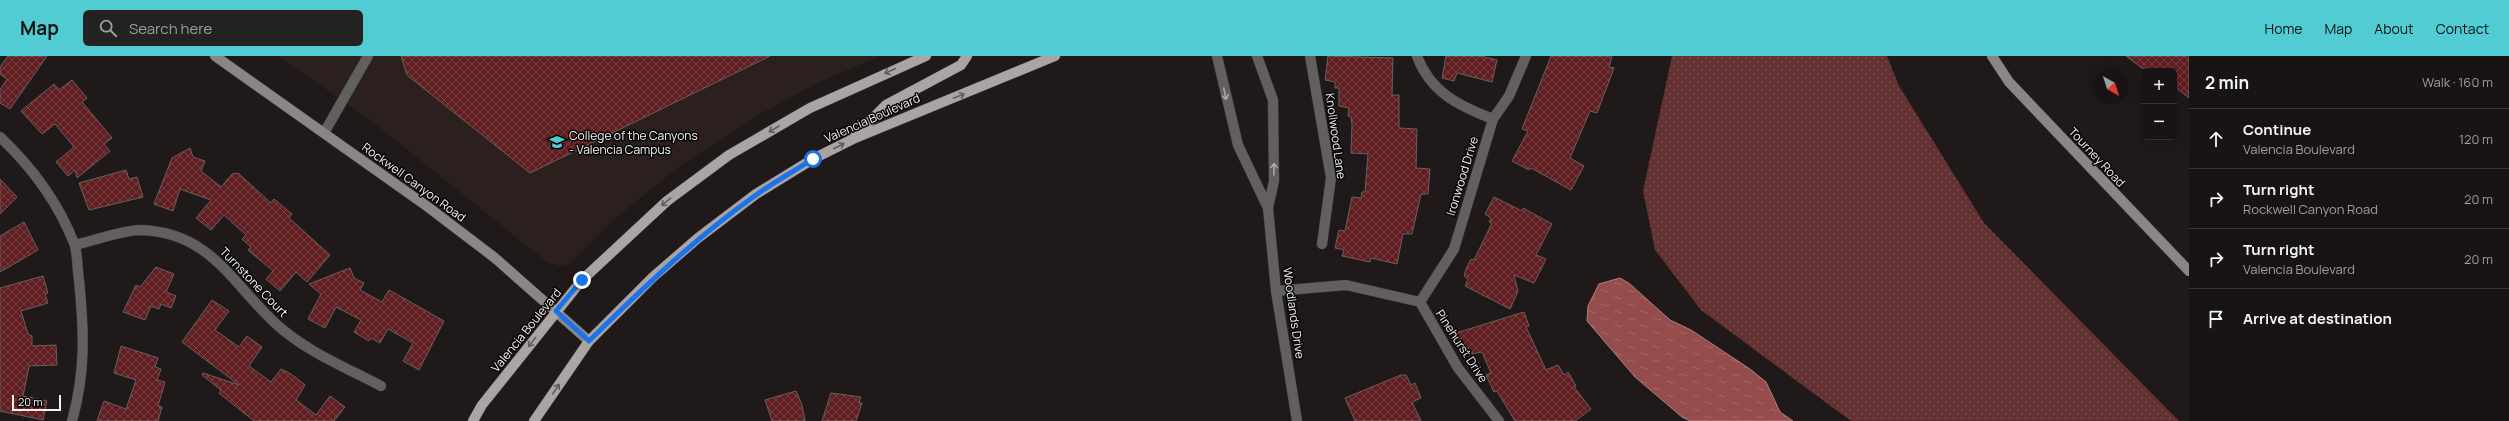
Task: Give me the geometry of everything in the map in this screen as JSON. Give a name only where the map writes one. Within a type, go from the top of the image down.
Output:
[{"type":"main road","name":"Valencia Boulevard","points":[[473,421],[482,405],[582,280],[667,201],[729,155],[810,108],[926,56]]},
{"type":"main road","points":[[853,139],[886,105],[960,65],[967,56]]},
{"type":"main road","name":"Valencia Boulevard","points":[[534,421],[589,341],[654,277],[698,238],[756,194],[813,159],[853,139],[1055,56]]},
{"type":"street","name":"Rockwell Canyon Road","points":[[215,56],[324,133],[495,258],[589,341]]},
{"type":"street","points":[[324,133],[368,56]]},
{"type":"street","name":"Woodlands Drive","points":[[1217,56],[1238,145],[1268,208]]},
{"type":"street","name":"Woodlands Drive","points":[[1257,56],[1273,100],[1274,181],[1268,208],[1276,292],[1296,421]]},
{"type":"street","name":"Knollwood Lane","points":[[1310,56],[1331,178],[1322,244]]},
{"type":"street","points":[[1417,56],[1422,70],[1443,94],[1463,107],[1493,119]]},
{"type":"street","name":"Ironwood Drive","points":[[1420,302],[1454,249],[1493,119],[1509,96],[1526,56]]},
{"type":"street","name":"Tourney Road","points":[[1992,56],[2009,82],[2189,272]]},
{"type":"street","points":[[0,137],[20,155],[51,196],[75,245],[84,329],[83,370],[72,421]]},
{"type":"street","name":"Turnstone Court","points":[[75,245],[139,230],[172,236],[203,249],[234,277],[274,322],[300,344],[381,386]]},
{"type":"street","points":[[1276,292],[1346,285],[1420,302]]},
{"type":"street","name":"Pinehurst Drive","points":[[1420,302],[1458,368],[1499,421]]},
{"type":"shaded area","name":"College of the Canyons - Valencia Campus","points":[[278,56],[881,56],[819,82],[760,114],[681,165],[611,222],[569,264],[560,266],[547,262],[369,119]]},
{"type":"shaded area","points":[[1672,56],[1887,56],[1899,86],[1984,223],[2179,421],[1851,421],[1701,310],[1655,250],[1643,191]]},
{"type":"water","points":[[1620,278],[1630,284],[1670,320],[1691,330],[1750,369],[1766,382],[1780,412],[1793,421],[1690,421],[1682,417],[1635,377],[1587,321],[1588,306],[1599,284]]},
{"type":"building","points":[[8,56],[47,56],[10,109],[0,103],[0,90],[7,79],[0,74],[0,67]]},
{"type":"building","points":[[401,56],[770,56],[530,173],[407,75]]},
{"type":"building","points":[[1328,56],[1393,58],[1392,95],[1399,95],[1399,128],[1417,129],[1416,168],[1430,169],[1428,194],[1421,194],[1412,234],[1403,234],[1397,264],[1371,258],[1370,262],[1342,256],[1344,250],[1335,248],[1339,230],[1345,231],[1352,197],[1361,198],[1362,192],[1365,192],[1368,154],[1351,153],[1352,124],[1351,117],[1348,116],[1349,108],[1339,106],[1339,88],[1335,88],[1335,82],[1325,80]]},
{"type":"building","points":[[1446,56],[1481,56],[1497,60],[1492,82],[1457,73],[1454,81],[1442,78]]},
{"type":"building","points":[[1551,56],[1612,56],[1609,67],[1614,68],[1597,113],[1590,111],[1570,158],[1584,166],[1571,190],[1531,168],[1529,170],[1512,161],[1528,131],[1522,129]]},
{"type":"building","points":[[2126,56],[2189,56],[2189,98],[2177,88],[2177,68],[2142,68]]},
{"type":"building","points":[[72,80],[87,98],[82,102],[112,138],[104,144],[110,151],[77,178],[75,170],[68,176],[56,162],[74,147],[55,124],[42,134],[21,111],[54,84],[59,90]]},
{"type":"building","points":[[190,148],[193,157],[205,161],[201,171],[221,187],[232,174],[238,173],[271,203],[274,199],[292,214],[289,218],[330,255],[307,282],[296,272],[280,291],[266,279],[273,271],[248,250],[251,247],[242,239],[246,235],[224,215],[211,230],[196,218],[211,200],[180,189],[173,211],[154,204],[172,158]]},
{"type":"building","points":[[126,170],[129,179],[137,177],[143,197],[89,210],[79,183]]},
{"type":"building","points":[[0,179],[17,197],[0,214]]},
{"type":"building","points":[[1494,197],[1522,211],[1523,208],[1552,224],[1536,255],[1546,259],[1534,283],[1514,275],[1518,291],[1510,309],[1465,286],[1468,279],[1464,276],[1466,269],[1471,259],[1474,260],[1492,223],[1489,222],[1491,218],[1485,214]]},
{"type":"building","points":[[24,222],[38,250],[0,272],[0,236]]},
{"type":"building","points":[[156,267],[174,274],[166,292],[176,296],[171,308],[161,304],[159,309],[151,306],[145,320],[123,312],[136,285],[140,287]]},
{"type":"building","points":[[350,268],[354,278],[364,283],[360,290],[382,302],[389,290],[444,321],[419,370],[403,361],[413,343],[388,329],[380,343],[371,338],[369,341],[354,332],[361,320],[336,307],[325,328],[308,319],[321,294],[309,284]]},
{"type":"building","points":[[43,276],[48,293],[45,294],[48,303],[21,311],[28,334],[32,336],[32,346],[56,345],[57,365],[29,366],[23,396],[47,401],[43,420],[0,411],[0,288]]},
{"type":"building","points":[[212,300],[229,311],[215,330],[239,347],[247,336],[262,347],[249,366],[271,382],[281,369],[291,374],[305,385],[296,400],[316,415],[330,396],[345,407],[334,421],[254,421],[219,393],[221,390],[202,375],[203,373],[239,385],[182,342]]},
{"type":"building","points":[[1524,312],[1529,326],[1526,327],[1546,370],[1558,365],[1564,375],[1568,372],[1576,386],[1574,387],[1591,409],[1575,421],[1515,421],[1497,391],[1494,392],[1486,375],[1491,373],[1482,352],[1464,355],[1460,348],[1456,333]]},
{"type":"building","points":[[121,346],[158,358],[155,367],[161,369],[157,380],[165,382],[158,406],[162,407],[158,421],[97,421],[104,401],[126,409],[136,380],[114,373]]},
{"type":"building","points":[[1401,375],[1406,375],[1411,385],[1415,383],[1421,398],[1412,402],[1421,421],[1355,421],[1345,398]]},
{"type":"building","points":[[796,391],[802,405],[805,421],[772,421],[765,400]]},
{"type":"building","points":[[831,393],[861,397],[859,403],[862,403],[856,421],[822,421]]},
{"type":"place","name":"College of the Canyons - Valencia Campus","points":[[557,142]]},
{"type":"route","points":[[582,280],[556,311],[589,341],[654,277],[698,238],[756,194],[813,159]]}]
